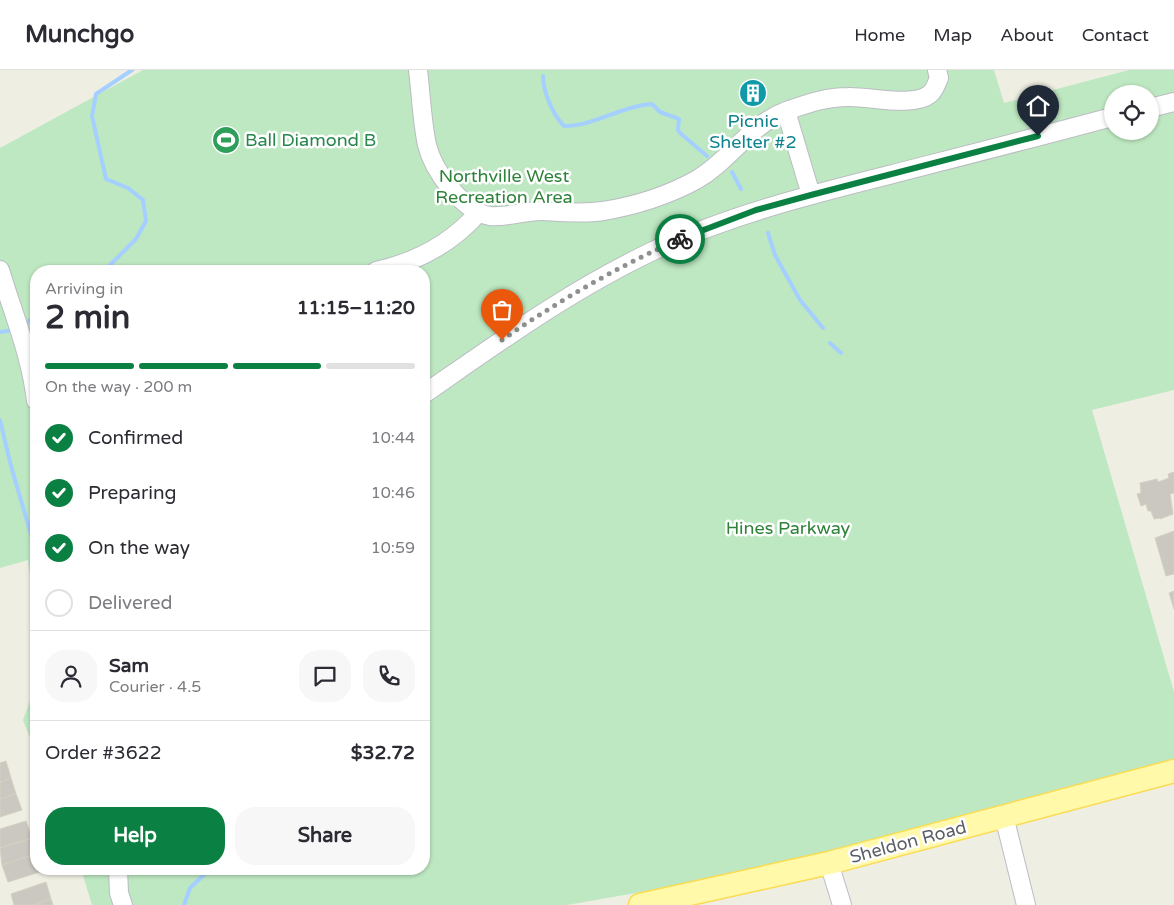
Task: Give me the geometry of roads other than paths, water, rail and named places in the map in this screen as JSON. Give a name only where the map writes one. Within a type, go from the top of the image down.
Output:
[{"type":"main road","name":"Sheldon Road","points":[[642,905],[829,863],[1174,771]]},
{"type":"street","points":[[418,70],[427,146],[433,159],[456,195],[472,209],[490,216],[540,211],[603,211],[656,197],[696,179],[712,169],[733,148],[769,118],[819,100],[847,97],[911,101],[922,98],[931,94],[939,78],[937,70]]},
{"type":"street","points":[[1159,106],[1174,102]]},
{"type":"street","points":[[786,111],[811,195]]},
{"type":"street","points":[[430,390],[533,319],[603,277],[700,231],[756,210],[1104,119]]},
{"type":"street","points":[[396,265],[438,248],[463,230],[479,212]]},
{"type":"street","points":[[0,270],[30,368]]},
{"type":"street","points":[[1004,816],[1026,905]]},
{"type":"street","points":[[829,863],[842,905]]},
{"type":"street","points":[[118,875],[119,901]]},
{"type":"waterway","points":[[110,265],[136,239],[146,221],[143,200],[128,188],[106,179],[92,116],[96,94],[132,70]]},
{"type":"waterway","points":[[543,76],[549,103],[564,126],[586,123],[630,108],[652,104],[660,112],[679,119],[678,130],[680,133],[707,156]]},
{"type":"waterway","points":[[732,172],[741,189]]},
{"type":"waterway","points":[[768,233],[775,255],[800,300],[823,328]]},
{"type":"waterway","points":[[23,325],[30,320]]},
{"type":"waterway","points":[[0,332],[15,330]]},
{"type":"waterway","points":[[830,343],[841,353]]},
{"type":"waterway","points":[[0,420],[30,531]]},
{"type":"waterway","points":[[184,905],[190,888],[204,875]]},
{"type":"place","name":"Picnic Shelter #2","points":[[753,93]]},
{"type":"place","name":"Ball Diamond B","points":[[226,140]]},
{"type":"park label","name":"Northville West Recreation Area","points":[[504,186]]},
{"type":"park label","name":"Hines Parkway","points":[[788,528]]}]
